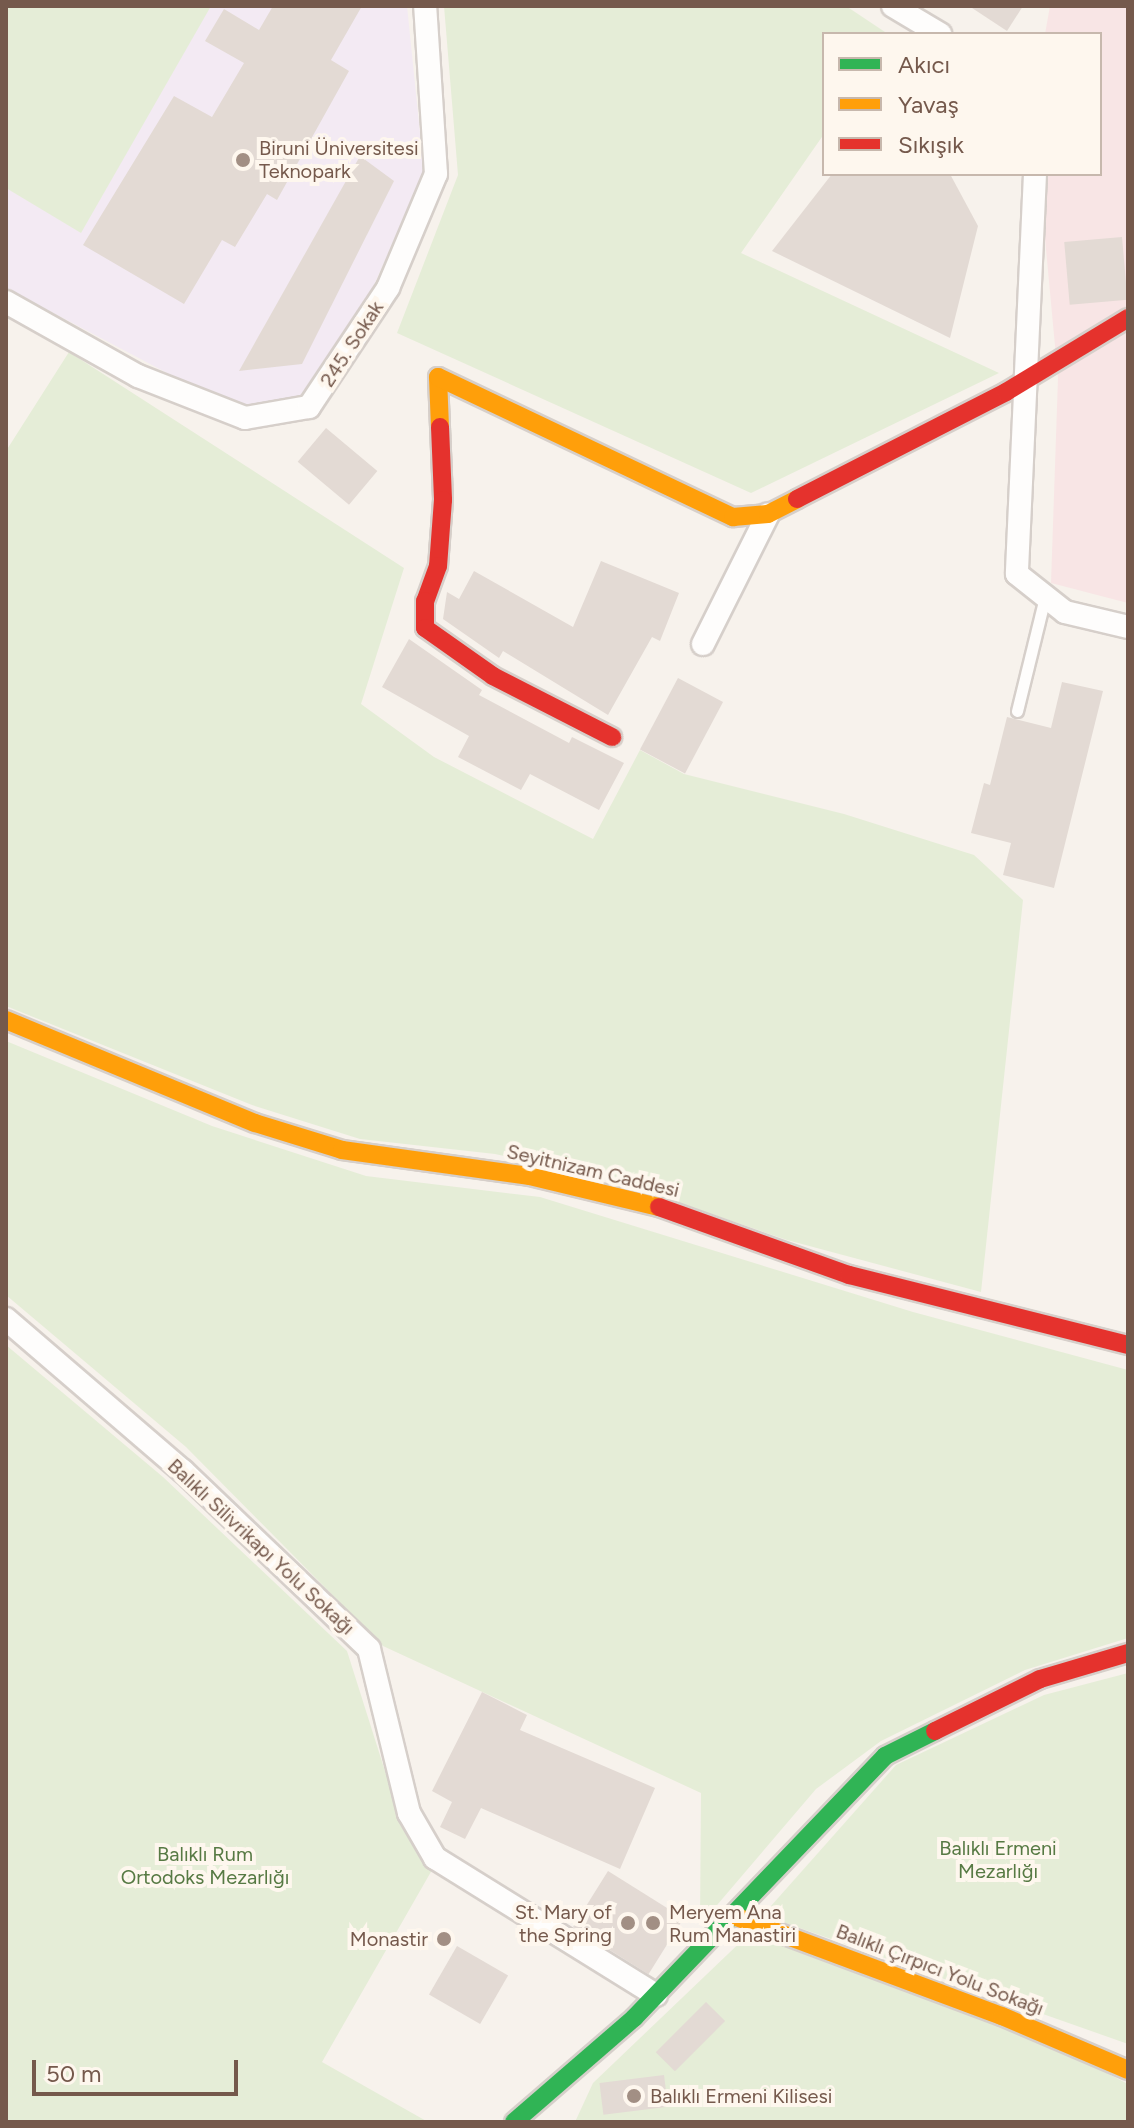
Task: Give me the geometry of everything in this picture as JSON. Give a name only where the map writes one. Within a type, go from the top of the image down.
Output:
[{"type":"street","name":"245. Sokak","points":[[6,302],[138,376],[245,418],[309,407],[388,288],[436,174],[425,6]]},
{"type":"street","points":[[893,6],[937,32]]},
{"type":"street","points":[[1035,176],[1017,574],[1065,612],[1128,627]]},
{"type":"street","points":[[612,737],[493,676],[425,628],[425,601],[438,566],[443,500],[438,377],[733,517],[768,514],[1024,381],[1128,318]]},
{"type":"street","points":[[703,644],[768,514]]},
{"type":"street","name":"Seyitnizam Caddesi","points":[[6,1020],[255,1123],[342,1150],[530,1176],[672,1210],[849,1275],[1128,1345]]},
{"type":"street","name":"Balıklı Silivrikapı Yolu Sokağı","points":[[6,1319],[183,1471],[369,1649],[409,1813],[435,1858],[656,1995]]},
{"type":"street","points":[[514,2122],[656,1995],[885,1756],[1040,1679],[1128,1653]]},
{"type":"street","name":"Balıklı Çırpıcı Yolu Sokağı","points":[[734,1916],[1002,2016],[1128,2070]]},
{"type":"lane","points":[[1017,711],[1045,596]]},
{"type":"shaded area","points":[[6,6],[407,6],[424,172],[359,319],[299,397],[245,407],[169,374],[6,288]]},
{"type":"shaded area","points":[[1050,6],[1128,6],[1128,603],[1051,583],[1058,378],[1039,176],[1102,176],[1102,32],[1045,32]]},
{"type":"green space","points":[[6,6],[211,6],[81,233],[6,188]]},
{"type":"green space","points":[[444,6],[846,6],[885,32],[822,32],[822,137],[741,253],[999,373],[751,493],[397,333],[458,175]]},
{"type":"green space","points":[[69,352],[404,568],[361,704],[434,757],[593,839],[640,750],[684,774],[844,814],[974,855],[1023,900],[981,1292],[787,1240],[612,1180],[495,1154],[360,1139],[252,1105],[6,1006],[6,451]]},
{"type":"green space","points":[[6,1041],[212,1126],[366,1176],[540,1197],[913,1312],[1128,1370],[1128,1638],[1025,1670],[881,1741],[816,1789],[700,1925],[701,1793],[383,1646],[186,1447],[6,1295]]},
{"type":"green space","name":"Balıklı Rum Ortodoks Mezarlığı","points":[[6,1345],[163,1477],[347,1651],[397,1809],[432,1870],[322,2062],[428,2122],[6,2122]]},
{"type":"green space","name":"Balıklı Ermeni Mezarlığı","points":[[1128,1673],[1128,2044],[763,1915],[896,1765],[1044,1695]]},
{"type":"green space","points":[[751,1932],[1015,2026],[1128,2084],[1128,2122],[575,2122],[593,2083]]},
{"type":"building","name":"Biruni Üniversitesi Teknopark","points":[[273,6],[362,6],[331,60],[349,71],[277,200],[267,194],[235,247],[222,240],[184,304],[83,245],[174,96],[212,117],[244,63],[205,41],[224,9],[259,30]]},
{"type":"building","points":[[969,6],[1023,6],[1007,31]]},
{"type":"building","points":[[360,156],[394,181],[302,364],[239,371]]},
{"type":"building","points":[[830,176],[951,176],[978,226],[950,338],[772,251]]},
{"type":"building","points":[[1122,237],[1127,300],[1070,305],[1064,242]]},
{"type":"building","points":[[326,428],[377,471],[349,505],[298,462]]},
{"type":"building","points":[[601,561],[679,593],[660,641],[652,637],[608,715],[503,651],[499,658],[443,619],[447,592],[459,599],[474,571],[573,627]]},
{"type":"building","points":[[409,639],[482,690],[479,695],[569,743],[572,737],[624,763],[599,810],[530,774],[521,790],[458,757],[469,736],[382,687]]},
{"type":"building","points":[[678,678],[723,702],[685,773],[640,750]]},
{"type":"building","points":[[1062,682],[1103,691],[1054,888],[1003,875],[1011,843],[971,833],[984,783],[990,785],[1007,717],[1051,728]]},
{"type":"building","points":[[482,1692],[527,1715],[520,1730],[655,1788],[620,1869],[481,1808],[465,1839],[440,1827],[452,1802],[432,1791]]},
{"type":"building","name":"St. Mary of the Spring","points":[[608,1871],[683,1918],[649,1974],[573,1927]]},
{"type":"building","points":[[457,1946],[508,1976],[480,2024],[429,1994]]},
{"type":"building","points":[[706,2002],[725,2021],[675,2071],[656,2052]]},
{"type":"building","name":"Balıklı Ermeni Kilisesi","points":[[664,2075],[668,2107],[603,2115],[599,2083]]},
{"type":"traffic: fast","points":[[514,2122],[634,2018],[885,1756],[935,1731]]},
{"type":"traffic: slow","points":[[440,427],[438,377],[733,517],[768,514],[797,499]]},
{"type":"traffic: slow","points":[[6,1020],[255,1123],[342,1150],[530,1176],[659,1207]]},
{"type":"traffic: slow","points":[[734,1916],[1002,2016],[1128,2070]]},
{"type":"traffic: jam","points":[[797,499],[1006,392],[1128,318]]},
{"type":"traffic: jam","points":[[440,427],[443,500],[438,566],[425,601],[425,628],[493,676],[612,737]]},
{"type":"traffic: jam","points":[[659,1207],[849,1275],[1128,1345]]},
{"type":"traffic: jam","points":[[935,1731],[1040,1679],[1128,1653]]},
{"type":"place","name":"Biruni Üniversitesi Teknopark","points":[[243,160]]},
{"type":"place","name":"St. Mary of the Spring","points":[[628,1923]]},
{"type":"place","name":"Meryem Ana Rum Manastiri","points":[[653,1923]]},
{"type":"place","name":"Monastir","points":[[444,1939]]},
{"type":"place","name":"Balıklı Ermeni Kilisesi","points":[[634,2096]]}]
